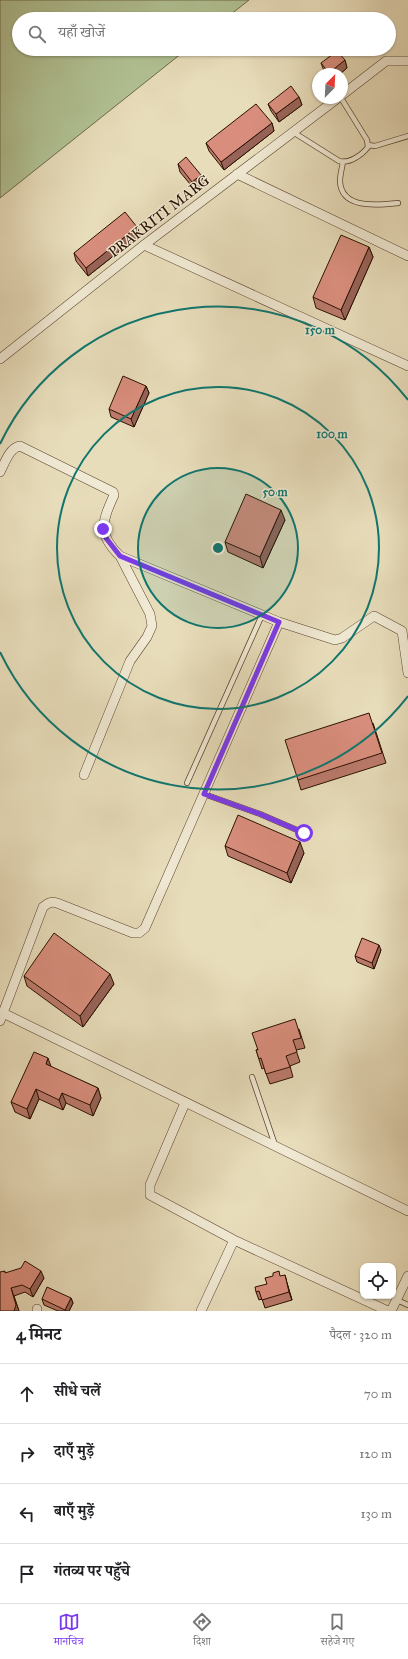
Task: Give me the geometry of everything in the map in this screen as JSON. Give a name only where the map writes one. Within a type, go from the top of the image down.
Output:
[{"type":"street","points":[[348,90],[386,61],[408,61]]},
{"type":"street","name":"PRAKRITI MARG","points":[[0,359],[144,245],[331,104]]},
{"type":"street","points":[[237,174],[408,256]]},
{"type":"street","points":[[144,245],[408,366]]},
{"type":"street","points":[[0,472],[10,452],[14,448],[20,446],[113,492],[114,495],[103,522],[103,529],[106,538],[120,556],[150,614],[152,626],[130,661],[84,775]]},
{"type":"street","points":[[120,556],[279,622],[334,640],[342,638],[372,617],[378,617],[402,632],[408,672]]},
{"type":"street","points":[[279,622],[145,928],[139,933],[133,933],[57,903],[49,902],[43,907],[1,1017],[185,1103],[408,1211]]},
{"type":"street","points":[[185,1103],[150,1186],[149,1192],[155,1199],[234,1240],[390,1311],[408,1276]]},
{"type":"street","points":[[201,1311],[234,1240]]},
{"type":"lane","points":[[343,104],[363,131],[368,145]]},
{"type":"lane","points":[[293,132],[331,157],[343,162],[362,153],[368,145]]},
{"type":"lane","points":[[368,145],[378,145],[408,136]]},
{"type":"lane","points":[[343,162],[340,184],[344,193],[350,198],[365,205],[374,206],[398,203]]},
{"type":"lane","points":[[187,783],[262,615]]},
{"type":"lane","points":[[204,794],[260,814],[304,833]]},
{"type":"lane","points":[[252,1077],[276,1147]]},
{"type":"lane","points":[[397,1300],[408,1305]]},
{"type":"green space","points":[[0,0],[249,0],[234,12],[12,12],[12,56],[178,56],[0,198]]},
{"type":"building","points":[[330,56],[341,56],[345,60],[335,68],[325,68],[321,63]]},
{"type":"building","points":[[291,86],[299,97],[276,114],[268,104]]},
{"type":"building","points":[[256,104],[272,123],[221,162],[206,143]]},
{"type":"building","points":[[186,157],[201,175],[192,182],[178,164]]},
{"type":"building","points":[[125,212],[137,227],[86,268],[74,253]]},
{"type":"building","points":[[341,235],[369,247],[341,310],[313,297]]},
{"type":"building","points":[[123,376],[146,386],[131,419],[109,409]]},
{"type":"building","points":[[246,494],[281,510],[260,557],[225,542]]},
{"type":"building","points":[[369,713],[382,753],[298,780],[285,740]]},
{"type":"building","points":[[238,815],[300,842],[287,873],[225,846]]},
{"type":"building","points":[[54,933],[110,974],[80,1016],[24,976]]},
{"type":"building","points":[[362,938],[379,945],[372,963],[355,956]]},
{"type":"building","points":[[295,1019],[301,1038],[293,1040],[297,1052],[286,1056],[290,1067],[266,1074],[261,1058],[259,1059],[256,1050],[258,1050],[252,1033]]},
{"type":"building","points":[[34,1052],[48,1058],[46,1064],[98,1088],[90,1105],[62,1093],[59,1100],[36,1089],[27,1109],[11,1102]]},
{"type":"building","points":[[25,1261],[41,1271],[30,1289],[22,1285],[11,1288],[16,1305],[14,1311],[0,1311],[0,1272],[5,1271],[5,1273],[21,1268]]},
{"type":"building","points":[[279,1271],[280,1276],[285,1275],[289,1292],[262,1300],[259,1291],[256,1292],[255,1287],[267,1284],[265,1278],[273,1276],[273,1273]]},
{"type":"building","points":[[47,1287],[71,1298],[65,1310],[42,1299]]},
{"type":"route","points":[[103,529],[112,548],[120,556],[279,622],[204,794],[260,814],[304,833]]}]
